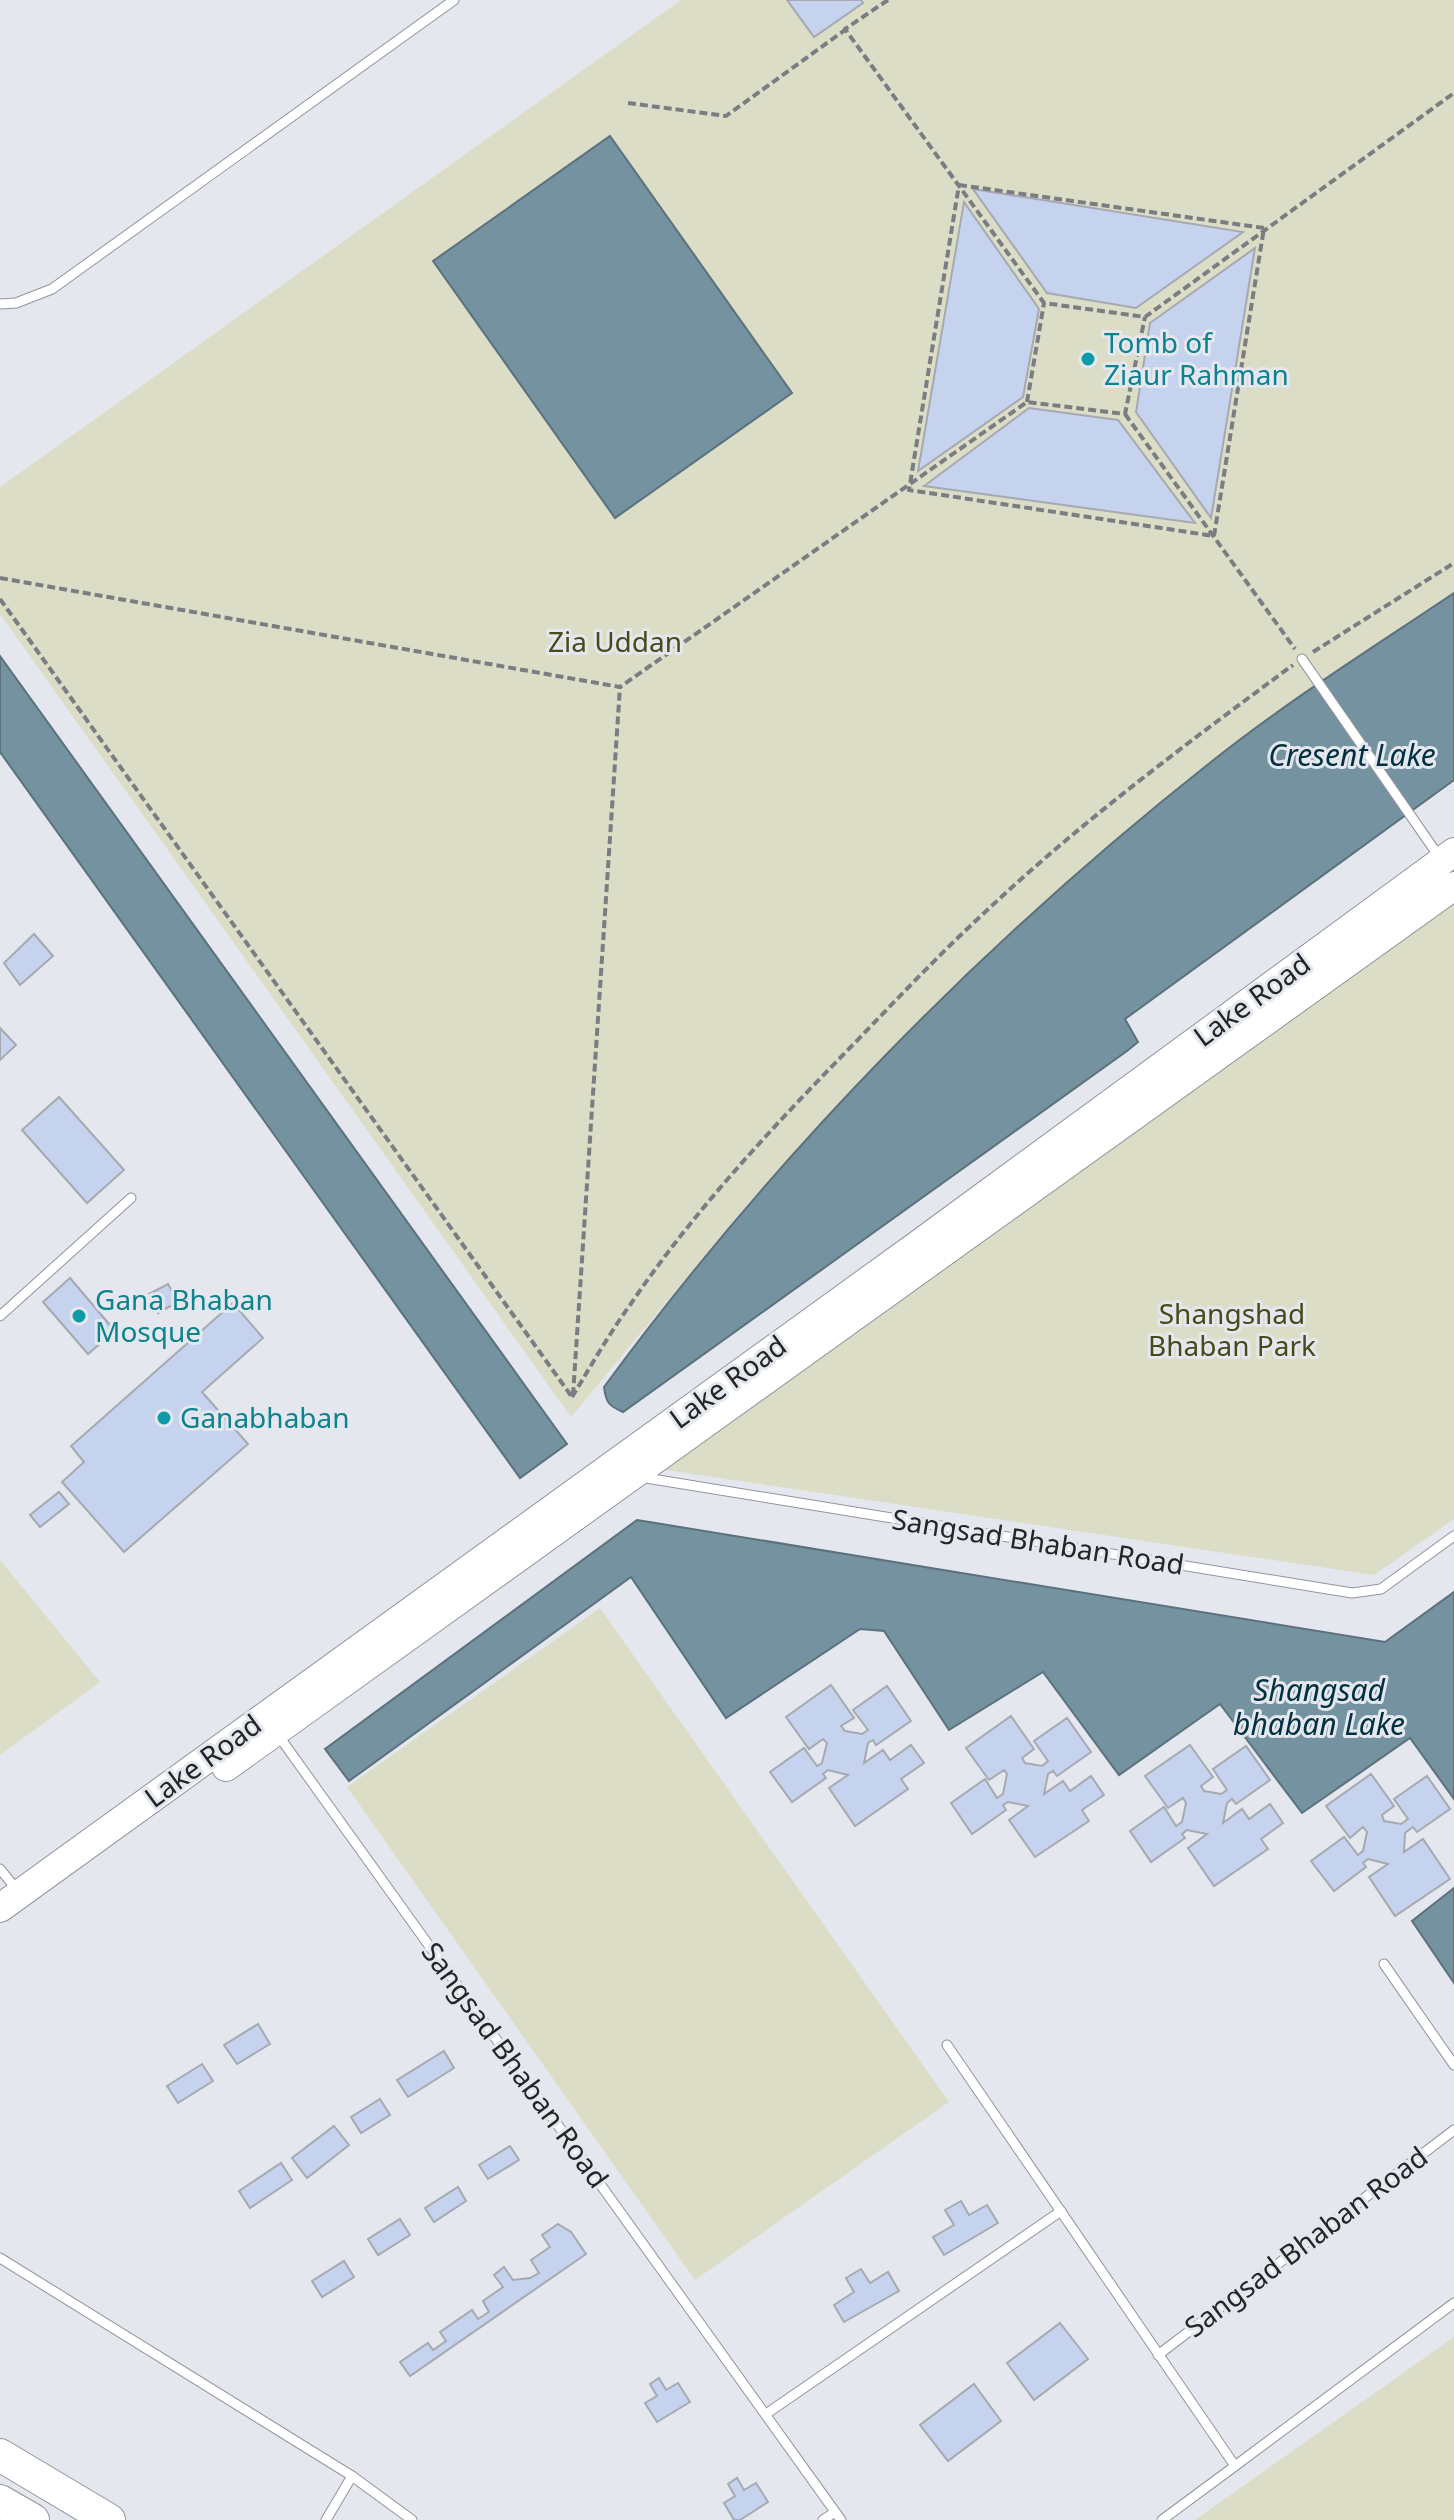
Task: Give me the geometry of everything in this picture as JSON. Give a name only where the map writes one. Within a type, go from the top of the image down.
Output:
[{"type":"highway","points":[[0,2455],[109,2520]]},
{"type":"highway","points":[[0,2501],[33,2520]]},
{"type":"main road","name":"Lake Road","points":[[10,1901],[270,1724],[620,1473],[1448,856]]},
{"type":"main road","points":[[620,1473],[1454,886]]},
{"type":"main road","points":[[0,1929],[270,1724]]},
{"type":"lane","points":[[0,304],[16,303],[52,289],[454,0]]},
{"type":"lane","points":[[1302,659],[1448,856]]},
{"type":"lane","points":[[0,1316],[131,1198]]},
{"type":"lane","name":"Sangsad Bhaban Road","points":[[620,1473],[1352,1593],[1381,1589],[1454,1536]]},
{"type":"lane","name":"Sangsad Bhaban Road","points":[[270,1724],[838,2516]]},
{"type":"lane","points":[[0,1869],[10,1901]]},
{"type":"lane","points":[[1384,1964],[1454,2065]]},
{"type":"lane","name":"Sangsad Bhaban Road","points":[[947,2045],[1235,2466]]},
{"type":"lane","name":"Sangsad Bhaban Road","points":[[1158,2355],[1454,2130]]},
{"type":"lane","points":[[766,2414],[1061,2211]]},
{"type":"lane","points":[[0,2258],[352,2476],[412,2520]]},
{"type":"lane","points":[[1162,2520],[1454,2303]]},
{"type":"lane","points":[[326,2520],[352,2476]]},
{"type":"lane","points":[[823,2520],[838,2516]]},
{"type":"path","points":[[628,103],[726,116],[888,0]]},
{"type":"path","points":[[845,29],[1044,303],[1027,402]]},
{"type":"path","points":[[1125,414],[1145,317],[1454,93]]},
{"type":"path","points":[[959,185],[1264,228]]},
{"type":"path","points":[[959,185],[909,490],[1214,536]]},
{"type":"path","points":[[1214,536],[1264,228]]},
{"type":"path","points":[[1044,303],[1145,317]]},
{"type":"path","points":[[0,578],[620,687],[1027,402],[1125,414],[1302,659]]},
{"type":"path","points":[[572,1397],[630,1305],[697,1214],[821,1078],[982,914],[1160,764],[1302,659],[1454,563]]},
{"type":"path","points":[[0,599],[572,1397]]},
{"type":"path","points":[[572,1397],[620,687]]},
{"type":"green space","name":"Zia Uddan","points":[[681,0],[1454,0],[1454,596],[755,1195],[571,1417],[0,614],[0,487]]},
{"type":"green space","name":"Shangshad Bhaban Park","points":[[1454,894],[1454,1519],[1374,1575],[659,1469]]},
{"type":"green space","points":[[0,1560],[100,1682],[0,1755]]},
{"type":"green space","points":[[600,1608],[949,2102],[695,2280],[347,1787]]},
{"type":"green space","points":[[1454,2337],[1454,2520],[1195,2520]]},
{"type":"water","points":[[610,136],[792,393],[615,518],[433,261]]},
{"type":"water","name":"Cresent Lake","points":[[1454,593],[1454,780],[1125,1019],[1138,1042],[1127,1051],[623,1412],[609,1403],[604,1387],[739,1216],[886,1054],[964,977],[1127,831],[1240,739]]},
{"type":"water","points":[[0,656],[567,1444],[520,1478],[0,752]]},
{"type":"water","name":"Shangsad bhaban Lake","points":[[637,1520],[1385,1642],[1454,1592],[1454,1799],[1410,1738],[1302,1813],[1220,1704],[1119,1775],[1043,1672],[949,1730],[884,1631],[860,1629],[726,1718],[631,1577],[349,1781],[325,1749]]},
{"type":"water","points":[[1454,1888],[1454,1983],[1412,1921]]},
{"type":"building","points":[[787,0],[861,0],[863,3],[814,37]]},
{"type":"building","points":[[973,189],[1243,232],[1136,308],[1047,293]]},
{"type":"building","points":[[964,202],[1039,309],[1023,397],[918,471]]},
{"type":"building","points":[[1255,248],[1211,518],[1136,412],[1150,323]]},
{"type":"building","points":[[1029,408],[1118,420],[1195,523],[924,486]]},
{"type":"building","points":[[34,934],[53,956],[20,985],[4,963]]},
{"type":"building","points":[[0,1028],[16,1045],[0,1060]]},
{"type":"building","points":[[59,1097],[124,1170],[87,1203],[22,1130]]},
{"type":"building","name":"Gana Bhaban Mosque","points":[[70,1278],[115,1331],[88,1354],[43,1302]]},
{"type":"building","points":[[168,1284],[178,1302],[158,1313],[149,1294]]},
{"type":"building","name":"Ganabhaban","points":[[233,1303],[263,1338],[202,1392],[248,1444],[124,1552],[62,1482],[84,1462],[71,1446]]},
{"type":"building","points":[[59,1492],[69,1504],[40,1527],[30,1515]]},
{"type":"building","points":[[831,1685],[854,1718],[841,1726],[845,1731],[862,1734],[868,1730],[853,1710],[887,1686],[911,1721],[876,1745],[873,1740],[868,1743],[864,1763],[883,1750],[890,1760],[911,1745],[924,1763],[901,1779],[908,1789],[855,1826],[829,1788],[848,1775],[828,1770],[823,1774],[826,1778],[792,1802],[770,1772],[804,1748],[817,1766],[822,1763],[827,1743],[823,1739],[809,1749],[786,1717]]},
{"type":"building","points":[[1011,1716],[1034,1749],[1022,1758],[1025,1763],[1042,1766],[1048,1761],[1034,1741],[1067,1718],[1091,1752],[1057,1776],[1053,1771],[1048,1774],[1044,1794],[1063,1781],[1070,1791],[1091,1776],[1104,1795],[1082,1810],[1089,1821],[1035,1857],[1009,1820],[1028,1806],[1008,1802],[1003,1805],[1006,1810],[972,1834],[951,1803],[985,1779],[997,1798],[1003,1794],[1007,1774],[1004,1770],[989,1780],[966,1748]]},
{"type":"building","points":[[1190,1745],[1213,1777],[1201,1786],[1204,1791],[1221,1794],[1227,1790],[1213,1769],[1246,1746],[1270,1780],[1236,1804],[1232,1799],[1227,1803],[1223,1823],[1242,1809],[1249,1819],[1270,1804],[1283,1823],[1261,1839],[1268,1849],[1214,1886],[1188,1848],[1207,1834],[1187,1830],[1182,1834],[1185,1838],[1151,1862],[1130,1831],[1164,1807],[1176,1826],[1182,1822],[1186,1803],[1183,1798],[1168,1808],[1145,1776]]},
{"type":"building","points":[[1371,1774],[1394,1806],[1382,1815],[1384,1821],[1401,1824],[1408,1819],[1394,1799],[1427,1776],[1450,1809],[1417,1832],[1413,1827],[1405,1833],[1404,1852],[1423,1839],[1450,1879],[1395,1916],[1369,1877],[1388,1864],[1368,1859],[1363,1863],[1366,1867],[1334,1891],[1311,1861],[1344,1837],[1358,1855],[1363,1851],[1367,1832],[1363,1827],[1350,1838],[1326,1806]]},
{"type":"building","points":[[258,2024],[270,2044],[237,2064],[224,2045]]},
{"type":"building","points":[[444,2051],[454,2068],[408,2097],[397,2080]]},
{"type":"building","points":[[202,2064],[213,2081],[178,2103],[167,2086]]},
{"type":"building","points":[[380,2099],[390,2115],[361,2133],[351,2117]]},
{"type":"building","points":[[334,2126],[349,2145],[307,2178],[292,2158]]},
{"type":"building","points":[[510,2146],[519,2160],[488,2179],[479,2165]]},
{"type":"building","points":[[281,2163],[292,2180],[250,2208],[239,2191]]},
{"type":"building","points":[[458,2187],[466,2201],[434,2222],[425,2208]]},
{"type":"building","points":[[961,2201],[969,2215],[987,2205],[998,2223],[944,2255],[933,2237],[954,2225],[945,2210]]},
{"type":"building","points":[[400,2219],[410,2235],[378,2255],[368,2239]]},
{"type":"building","points":[[558,2224],[571,2232],[586,2254],[410,2376],[400,2362],[428,2343],[433,2350],[446,2341],[440,2332],[472,2310],[478,2319],[489,2312],[483,2301],[503,2287],[494,2275],[504,2267],[513,2280],[530,2278],[539,2273],[531,2260],[550,2247],[542,2235]]},
{"type":"building","points":[[344,2261],[354,2277],[322,2297],[312,2281]]},
{"type":"building","points":[[861,2269],[870,2283],[888,2272],[899,2291],[844,2322],[834,2305],[854,2292],[846,2278]]},
{"type":"building","points":[[1060,2323],[1088,2359],[1034,2400],[1007,2363]]},
{"type":"building","points":[[659,2378],[666,2390],[678,2383],[690,2402],[657,2422],[645,2403],[657,2396],[650,2384]]},
{"type":"building","points":[[974,2384],[1001,2421],[948,2461],[920,2425]]},
{"type":"building","points":[[737,2478],[744,2490],[756,2483],[768,2502],[740,2520],[734,2520],[724,2503],[735,2496],[728,2484]]},
{"type":"place","name":"Tomb of Ziaur Rahman","points":[[1088,359]]},
{"type":"place","name":"Gana Bhaban Mosque","points":[[79,1316]]},
{"type":"place","name":"Ganabhaban","points":[[164,1418]]}]
